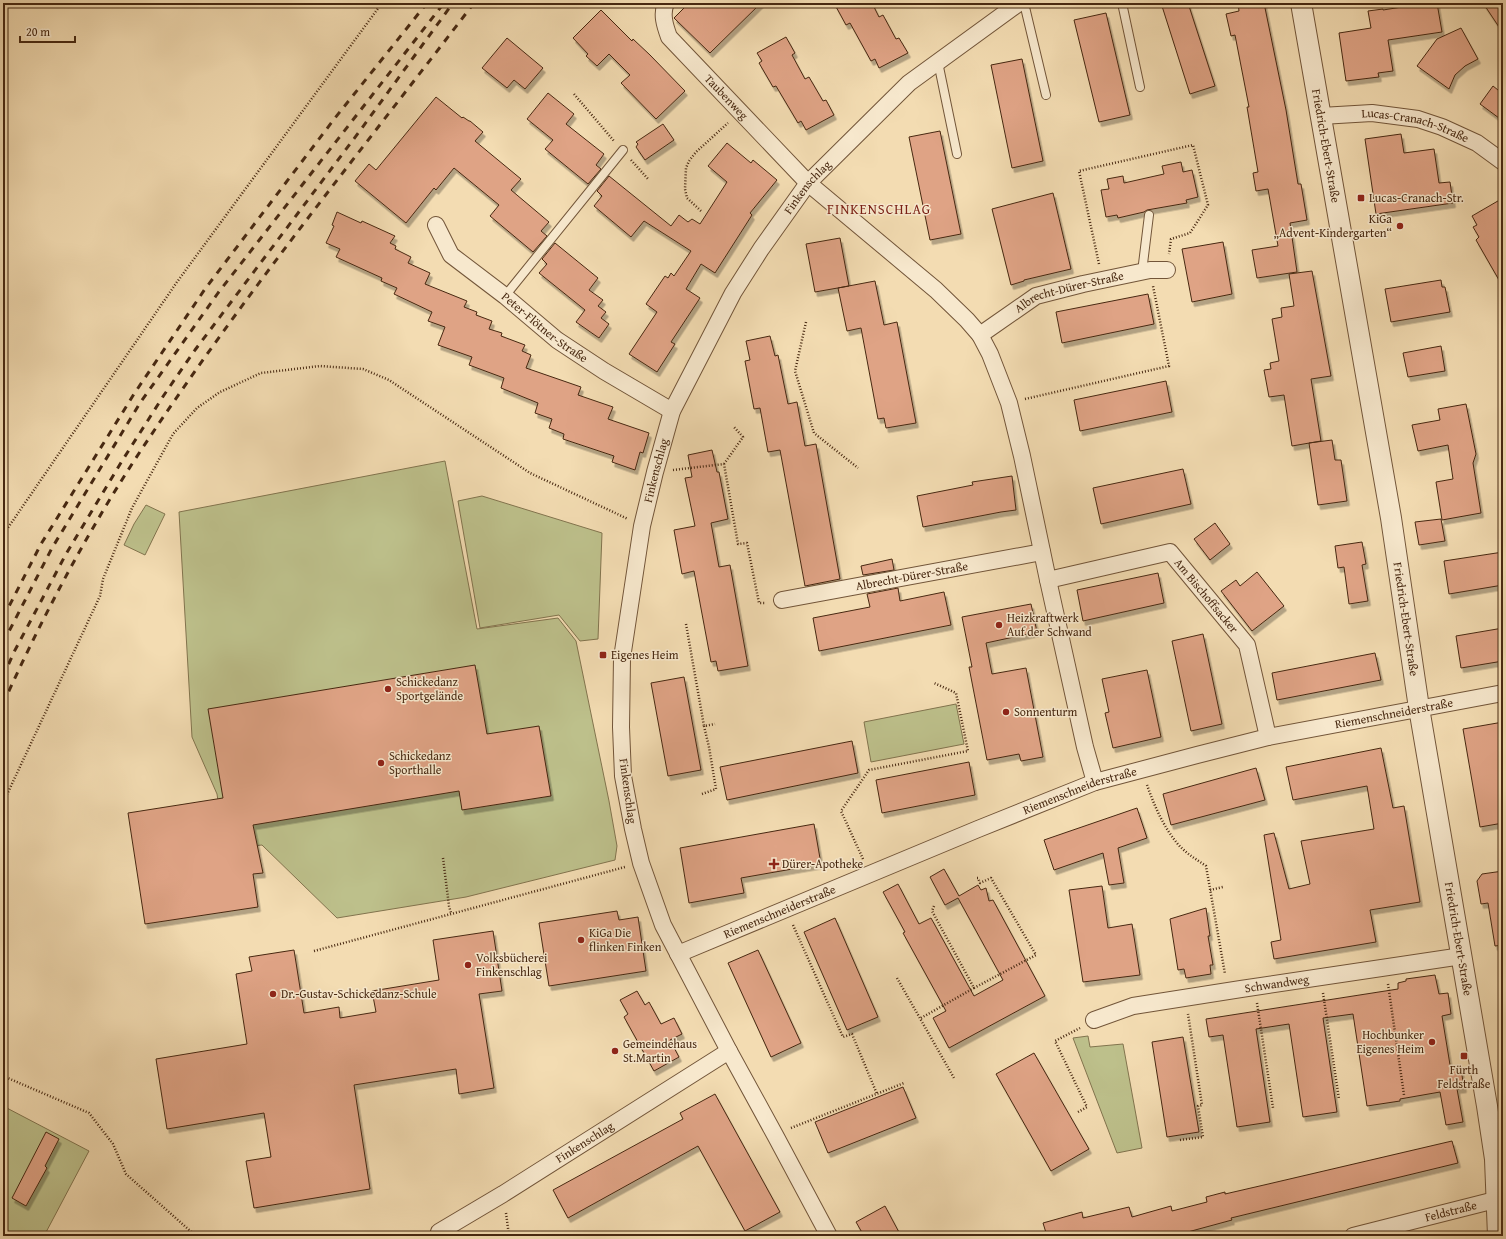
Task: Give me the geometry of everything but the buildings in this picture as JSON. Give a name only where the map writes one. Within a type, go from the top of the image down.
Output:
[{"type":"street","name":"Taubenweg","points":[[666,3],[664,8],[664,24],[669,37],[808,184]]},
{"type":"street","name":"Finkenschlag","points":[[829,1236],[776,1134],[729,1052],[663,925],[641,863],[633,829],[624,776],[621,727],[622,658],[642,526],[672,411],[733,293],[761,249],[808,184],[909,83],[1019,3]]},
{"type":"street","name":"Friedrich-Ebert-Straße","points":[[1301,3],[1389,511],[1420,708],[1495,1159],[1500,1198],[1498,1236]]},
{"type":"street","name":"Lucas-Cranach-Straße","points":[[1321,116],[1372,113],[1418,119],[1442,127],[1477,143],[1503,162]]},
{"type":"street","points":[[808,184],[936,290],[967,320],[980,335],[997,369],[1009,403],[1022,456],[1085,746],[1095,782]]},
{"type":"street","name":"Peter-Flötner-Straße","points":[[436,225],[451,254],[557,340],[604,371],[672,411]]},
{"type":"street","name":"Albrecht-Dürer-Straße","points":[[980,335],[1036,296],[1146,271],[1167,270]]},
{"type":"street","name":"Albrecht-Dürer-Straße","points":[[782,600],[1042,552]]},
{"type":"street","name":"Am Bischoffsacker","points":[[1048,580],[1170,552],[1247,645],[1268,737]]},
{"type":"street","name":"Riemenschneiderstraße","points":[[678,954],[1095,782],[1268,737],[1503,693]]},
{"type":"street","name":"Schwandweg","points":[[1094,1020],[1133,1006],[1462,956]]},
{"type":"street","name":"Finkenschlag","points":[[439,1232],[503,1194],[729,1052]]},
{"type":"street","name":"Feldstraße","points":[[1353,1236],[1500,1198]]},
{"type":"lane","points":[[1024,3],[1046,96]]},
{"type":"lane","points":[[1122,3],[1140,87]]},
{"type":"lane","points":[[938,62],[957,154]]},
{"type":"lane","points":[[504,296],[623,150]]},
{"type":"lane","points":[[1146,271],[1149,215]]},
{"type":"path","points":[[3,535],[177,282],[382,3]]},
{"type":"path","points":[[574,94],[649,180]]},
{"type":"path","points":[[701,211],[688,198],[685,189],[686,168],[689,160],[741,112]]},
{"type":"path","points":[[1103,280],[1079,171],[1193,145],[1208,205],[1190,233],[1171,239],[1167,270]]},
{"type":"path","points":[[1009,403],[1169,366],[1146,271]]},
{"type":"path","points":[[806,322],[795,371],[814,433],[858,468]]},
{"type":"path","points":[[3,803],[100,596],[104,579],[132,508],[173,434],[197,408],[220,392],[261,373],[320,366],[362,369],[389,380],[530,473],[642,526]]},
{"type":"path","points":[[734,427],[743,437],[724,464],[738,544],[747,543],[759,603],[782,600]]},
{"type":"path","points":[[655,472],[724,464]]},
{"type":"path","points":[[686,624],[716,789],[702,794]]},
{"type":"path","points":[[869,874],[841,811],[869,770],[968,751],[956,693],[934,683]]},
{"type":"path","points":[[704,726],[715,724]]},
{"type":"path","points":[[1142,770],[1152,802],[1177,843],[1190,856],[1206,866],[1227,991]]},
{"type":"path","points":[[443,858],[451,913]]},
{"type":"path","points":[[314,951],[641,863]]},
{"type":"path","points":[[921,1018],[1036,955],[992,878],[980,883],[978,878],[975,878]]},
{"type":"path","points":[[1210,890],[1223,887]]},
{"type":"path","points":[[934,906],[932,911],[974,988]]},
{"type":"path","points":[[785,909],[843,1037],[852,1034],[877,1094]]},
{"type":"path","points":[[1385,968],[1404,1095]]},
{"type":"path","points":[[1320,977],[1339,1099]]},
{"type":"path","points":[[897,978],[954,1078]]},
{"type":"path","points":[[1254,987],[1273,1108]]},
{"type":"path","points":[[1180,1140],[1203,1137],[1198,1106],[1202,1105],[1186,998]]},
{"type":"path","points":[[1078,1112],[1087,1107],[1056,1041],[1094,1020]]},
{"type":"path","points":[[3,1076],[89,1113],[113,1144],[126,1174],[196,1236]]},
{"type":"path","points":[[776,1134],[904,1083]]},
{"type":"path","points":[[503,1194],[509,1236]]},
{"type":"green space","name":"Schickedanz Sportgelände","points":[[445,461],[477,629],[558,618],[576,641],[609,801],[617,846],[615,860],[466,897],[337,918],[262,845],[225,849],[217,794],[192,737],[179,512]]},
{"type":"green space","points":[[482,496],[602,533],[598,639],[580,641],[559,615],[480,628],[458,501]]},
{"type":"green space","points":[[146,505],[165,514],[145,555],[124,545],[134,524]]},
{"type":"green space","points":[[956,704],[964,744],[871,762],[864,722]]},
{"type":"green space","points":[[1088,1036],[1090,1047],[1123,1044],[1142,1148],[1117,1153],[1073,1038]]},
{"type":"green space","points":[[3,1106],[89,1151],[44,1236],[3,1236]]},
{"type":"railway","points":[[3,618],[41,544],[134,394],[205,289],[335,118],[427,3]]},
{"type":"railway","points":[[3,643],[52,548],[140,403],[218,293],[444,3]]},
{"type":"railway","points":[[3,677],[14,652],[66,554],[164,395],[195,350],[359,132],[453,3]]},
{"type":"railway","points":[[3,704],[47,612],[79,552],[132,464],[172,404],[298,230],[474,3]]},
{"type":"place","name":"Lucas-Cranach-Str.","points":[[1361,198]]},
{"type":"place","name":"KiGa „Advent-Kindergarten“","points":[[1400,226]]},
{"type":"place","name":"Heizkraftwerk Auf der Schwand","points":[[999,625]]},
{"type":"place","name":"Eigenes Heim","points":[[603,655]]},
{"type":"place","name":"Schickedanz Sportgelände","points":[[388,689]]},
{"type":"place","name":"Sonnenturm","points":[[1006,712]]},
{"type":"place","name":"Schickedanz Sporthalle","points":[[381,763]]},
{"type":"place","name":"Dürer-Apotheke","points":[[774,864]]},
{"type":"place","name":"KiGa Die flinken Finken","points":[[581,940]]},
{"type":"place","name":"Volksbücherei Finkenschlag","points":[[468,965]]},
{"type":"place","name":"Dr.-Gustav-Schickedanz-Schule","points":[[273,994]]},
{"type":"place","name":"Hochbunker Eigenes Heim","points":[[1432,1042]]},
{"type":"place","name":"Gemeindehaus St.Martin","points":[[615,1051]]},
{"type":"place","name":"Fürth Feldstraße","points":[[1464,1056]]},
{"type":"district","name":"FINKENSCHLAG","points":[[879,209]]}]
